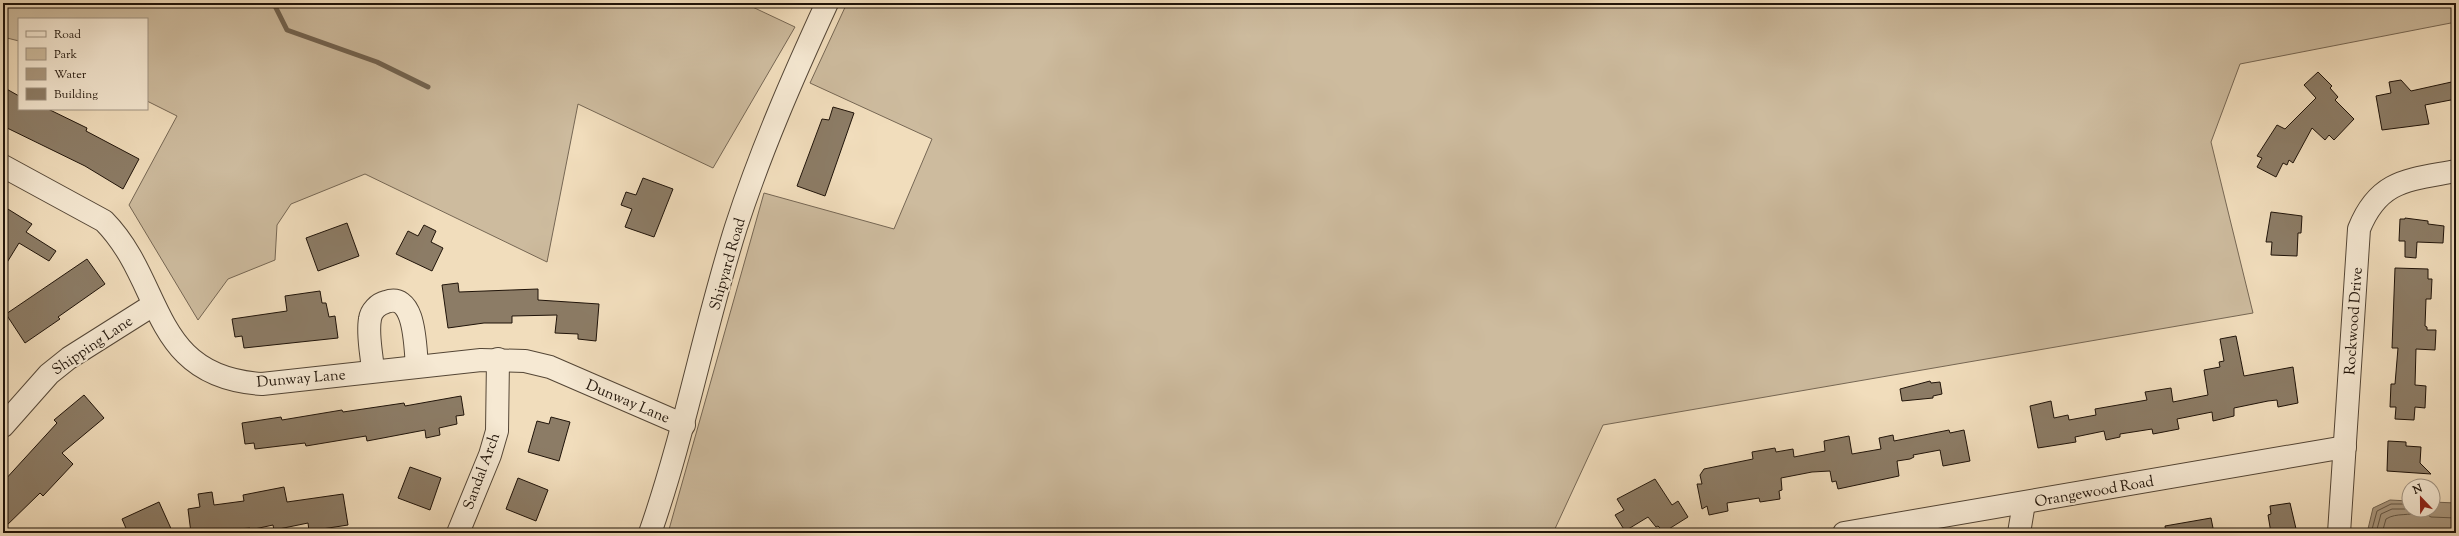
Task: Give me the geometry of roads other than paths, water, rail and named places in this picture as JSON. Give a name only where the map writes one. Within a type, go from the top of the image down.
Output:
[{"type":"street","name":"Shipyard Road","points":[[650,533],[684,425],[736,228],[781,104],[827,3]]},
{"type":"street","name":"Dunway Lane","points":[[3,166],[104,221],[117,235],[128,252],[153,305],[173,338],[191,360],[212,374],[238,382],[262,384],[418,366],[498,359],[525,361],[550,367],[684,425]]},
{"type":"street","name":"Rockwood Drive","points":[[2339,533],[2358,241],[2364,218],[2370,207],[2392,186],[2405,181],[2456,171]]},
{"type":"street","points":[[373,371],[370,318],[375,308],[390,300],[398,301],[405,306],[410,315],[418,366]]},
{"type":"street","name":"Shipping Lane","points":[[3,426],[49,374],[69,358],[153,305]]},
{"type":"street","name":"Sandal Arch","points":[[458,533],[490,455],[497,431],[498,359]]},
{"type":"street","name":"Orangewood Road","points":[[1844,533],[2344,448]]},
{"type":"street","points":[[2019,533],[2024,503]]},
{"type":"water","points":[[2390,500],[2401,501],[2401,518],[2441,518],[2441,502],[2456,503],[2456,533],[2367,533],[2373,508]]},
{"type":"waterway","points":[[276,3],[275,6],[287,30],[377,62],[428,87]]}]
